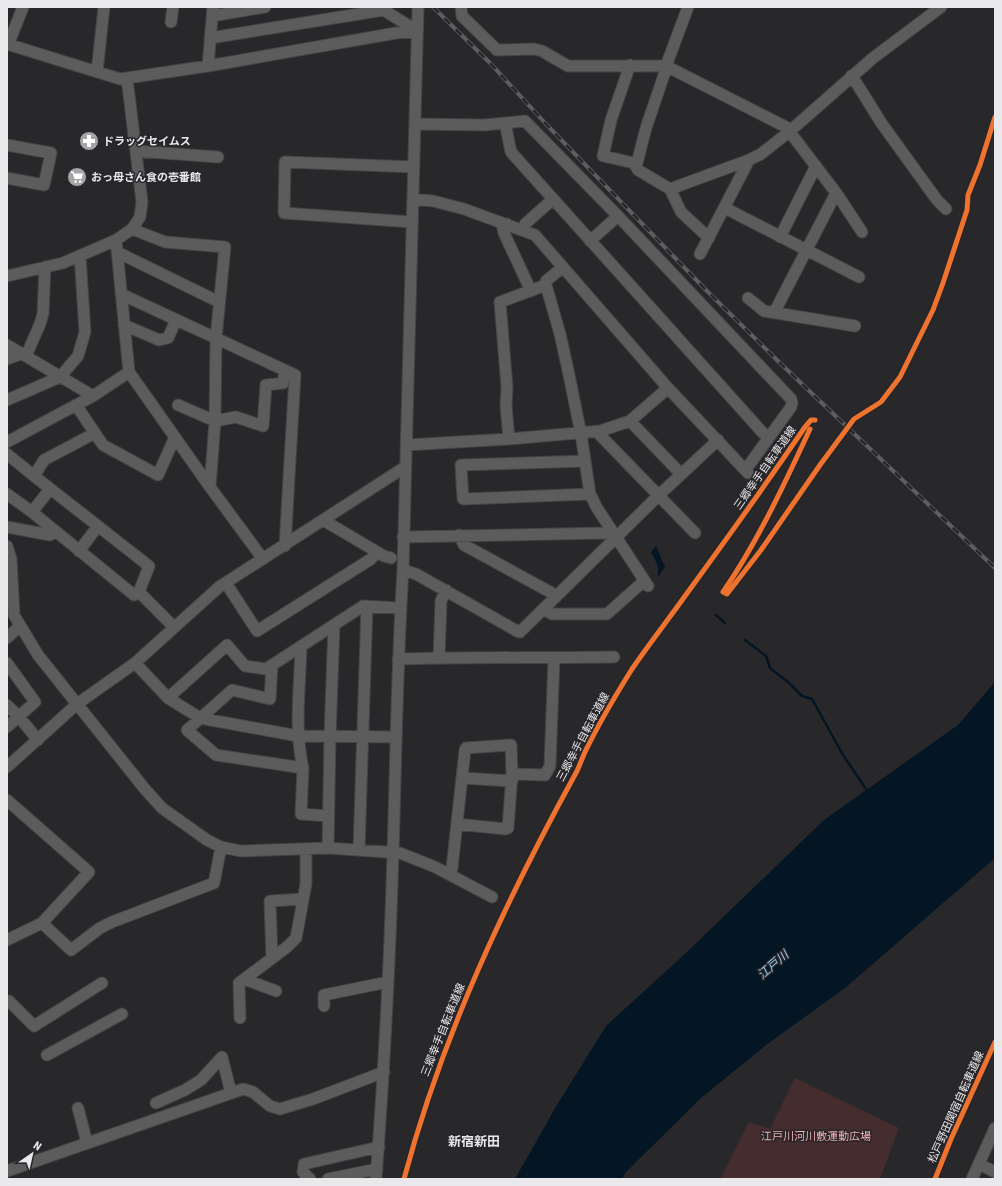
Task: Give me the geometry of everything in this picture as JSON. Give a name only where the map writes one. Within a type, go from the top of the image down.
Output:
[{"type":"street","points":[[23,7],[7,44],[120,79],[208,66],[396,33],[417,31]]},
{"type":"street","points":[[97,72],[104,7]]},
{"type":"street","points":[[171,22],[173,7]]},
{"type":"street","points":[[208,66],[212,12],[265,7]]},
{"type":"street","points":[[461,7],[462,16],[497,50],[542,51],[568,66],[666,66],[786,127],[836,193],[862,232]]},
{"type":"street","points":[[636,166],[646,128],[666,66],[688,7]]},
{"type":"street","points":[[670,190],[750,160],[761,154],[790,131],[873,58],[941,7]]},
{"type":"street","points":[[210,38],[382,9],[417,31]]},
{"type":"street","points":[[328,1179],[376,1174],[379,1146],[388,982],[398,659],[403,570],[416,124],[416,9]]},
{"type":"street","points":[[630,65],[612,120],[603,156],[634,163],[638,170],[670,190],[681,212],[709,238]]},
{"type":"street","points":[[851,76],[882,124],[937,200],[946,209]]},
{"type":"street","points":[[7,276],[63,263],[80,256],[116,240],[132,229],[140,217],[142,202],[127,78]]},
{"type":"street","points":[[413,199],[433,201],[464,209],[535,235],[668,388],[718,440],[746,472],[749,465],[791,407],[791,399],[618,216],[525,121],[484,125],[416,124]]},
{"type":"street","points":[[505,123],[511,152],[763,434],[769,437]]},
{"type":"street","points":[[7,145],[51,154],[44,185],[7,178]]},
{"type":"street","points":[[136,151],[218,157]]},
{"type":"street","points":[[700,254],[726,208],[750,160]]},
{"type":"street","points":[[412,222],[284,213],[285,162],[414,167]]},
{"type":"street","points":[[780,237],[816,166]]},
{"type":"street","points":[[774,313],[836,193]]},
{"type":"street","points":[[523,230],[525,224],[553,199]]},
{"type":"street","points":[[726,208],[859,277]]},
{"type":"street","points":[[590,241],[618,216]]},
{"type":"street","points":[[507,224],[503,229],[504,233],[514,258],[531,291]]},
{"type":"street","points":[[132,229],[165,242],[225,247],[216,338],[215,421],[210,487]]},
{"type":"street","points":[[116,240],[129,372],[263,560]]},
{"type":"street","points":[[117,252],[219,302]]},
{"type":"street","points":[[7,400],[60,377],[78,356],[84,332],[80,256]]},
{"type":"street","points":[[7,359],[24,355],[40,324],[43,314],[45,267]]},
{"type":"street","points":[[544,609],[552,614],[607,614],[646,583],[590,494],[581,434],[560,334],[546,285],[546,281],[563,267]]},
{"type":"street","points":[[508,439],[506,406],[507,387],[500,302],[546,285]]},
{"type":"street","points":[[121,294],[295,375],[284,546]]},
{"type":"street","points":[[748,298],[764,311],[855,326]]},
{"type":"street","points":[[124,325],[159,340],[168,338],[176,320]]},
{"type":"street","points":[[7,346],[92,396]]},
{"type":"street","points":[[178,405],[215,421],[236,418],[263,426],[266,385],[284,383],[285,370]]},
{"type":"street","points":[[7,442],[92,396],[129,372]]},
{"type":"street","points":[[406,445],[597,432],[630,421],[668,388]]},
{"type":"street","points":[[76,405],[103,445],[158,475],[175,438]]},
{"type":"street","points":[[630,421],[681,474]]},
{"type":"street","points":[[597,432],[695,533]]},
{"type":"street","points":[[34,476],[44,460],[95,433]]},
{"type":"street","points":[[403,570],[416,574],[520,632],[556,597],[614,534],[659,495],[718,440]]},
{"type":"street","points":[[7,454],[149,566],[139,592],[134,595],[32,512],[7,494]]},
{"type":"street","points":[[585,461],[460,465],[463,499],[590,494]]},
{"type":"street","points":[[7,767],[77,704],[136,663],[219,587],[405,467]]},
{"type":"street","points":[[32,512],[50,489]]},
{"type":"street","points":[[323,520],[384,556],[391,558]]},
{"type":"street","points":[[79,551],[98,526]]},
{"type":"street","points":[[7,527],[50,535],[55,532]]},
{"type":"street","points":[[404,537],[458,535],[614,534]]},
{"type":"street","points":[[458,535],[464,545],[550,592],[556,597]]},
{"type":"street","points":[[7,546],[11,559],[10,616],[20,626],[38,655],[144,788],[162,808],[207,840],[221,847],[241,851],[328,848],[400,853],[450,874],[492,897]]},
{"type":"street","points":[[226,583],[257,631],[371,559],[377,552]]},
{"type":"street","points":[[439,658],[441,601],[446,590]]},
{"type":"street","points":[[139,592],[174,627]]},
{"type":"street","points":[[168,698],[227,645],[245,666],[266,669],[363,606],[400,608]]},
{"type":"street","points":[[359,849],[367,606]]},
{"type":"street","points":[[328,848],[334,625]]},
{"type":"street","points":[[7,638],[20,626]]},
{"type":"street","points":[[301,646],[298,736],[299,753],[303,768],[301,814],[328,816]]},
{"type":"street","points":[[398,659],[614,657]]},
{"type":"street","points":[[462,778],[512,778],[545,775],[550,766],[554,658]]},
{"type":"street","points":[[7,663],[35,702],[7,727]]},
{"type":"street","points":[[136,663],[168,698],[200,718],[298,736],[396,738]]},
{"type":"street","points":[[272,665],[270,699],[232,690],[187,730],[216,755],[303,768]]},
{"type":"street","points":[[7,705],[38,740]]},
{"type":"street","points":[[450,874],[457,824],[464,750],[469,747],[511,745],[512,778],[508,828],[505,830],[457,824]]},
{"type":"street","points":[[7,800],[89,872],[42,923],[7,940]]},
{"type":"street","points":[[42,923],[71,950],[100,928],[112,922],[214,883],[221,847]]},
{"type":"street","points":[[240,1018],[239,983],[288,947],[296,938],[306,884],[306,849]]},
{"type":"street","points":[[272,958],[270,901],[303,899]]},
{"type":"street","points":[[244,980],[276,991]]},
{"type":"street","points":[[324,1006],[324,995],[388,982]]},
{"type":"street","points":[[7,1003],[9,1001],[34,1026],[102,983]]},
{"type":"street","points":[[47,1055],[122,1014]]},
{"type":"street","points":[[156,1103],[185,1090],[200,1080],[222,1057],[231,1093]]},
{"type":"street","points":[[7,1171],[243,1089],[254,1092],[270,1106],[280,1110],[313,1100],[384,1072]]},
{"type":"street","points":[[78,1108],[87,1143]]},
{"type":"street","points":[[972,1179],[995,1128]]},
{"type":"street","points":[[310,1179],[303,1172],[304,1164],[379,1146]]},
{"type":"street","points":[[979,1164],[995,1172]]},
{"type":"green space","name":"江戸川河川敷運動広場","points":[[795,1078],[899,1128],[880,1179],[720,1179],[749,1122],[770,1129]]},
{"type":"water","points":[[656,546],[665,567],[658,577],[658,566],[651,552]]},
{"type":"water","name":"江戸川","points":[[995,682],[995,858],[845,988],[766,1045],[701,1098],[626,1172],[622,1179],[515,1179],[557,1105],[606,1026],[687,952],[824,820],[958,725]]},
{"type":"waterway","points":[[716,615],[725,623]]},
{"type":"waterway","points":[[745,640],[766,656],[770,668],[788,682],[802,696],[812,699],[843,755],[868,792]]},
{"type":"railway","points":[[433,7],[490,63],[546,124],[706,290],[780,363],[995,568]]},
{"type":"cycle path","points":[[810,429],[759,533],[736,573],[723,592],[727,594],[761,550],[854,419],[881,402],[900,377],[933,310],[943,283],[967,210],[968,195],[980,165],[995,117]]},
{"type":"cycle path","name":"三郷幸手自転車道線","points":[[404,1179],[419,1126],[437,1073],[478,970],[525,869],[577,771],[599,725],[638,660],[731,533],[805,427],[811,420],[815,420]]},
{"type":"cycle path","name":"松戸野田関宿自転車道線","points":[[935,1179],[951,1139],[995,1042]]},
{"type":"place","name":"ドラッグセイムス","points":[[89,141]]},
{"type":"place","name":"おっ母さん食の壱番館","points":[[77,177]]},
{"type":"district","name":"新宿新田","points":[[474,1141]]}]
